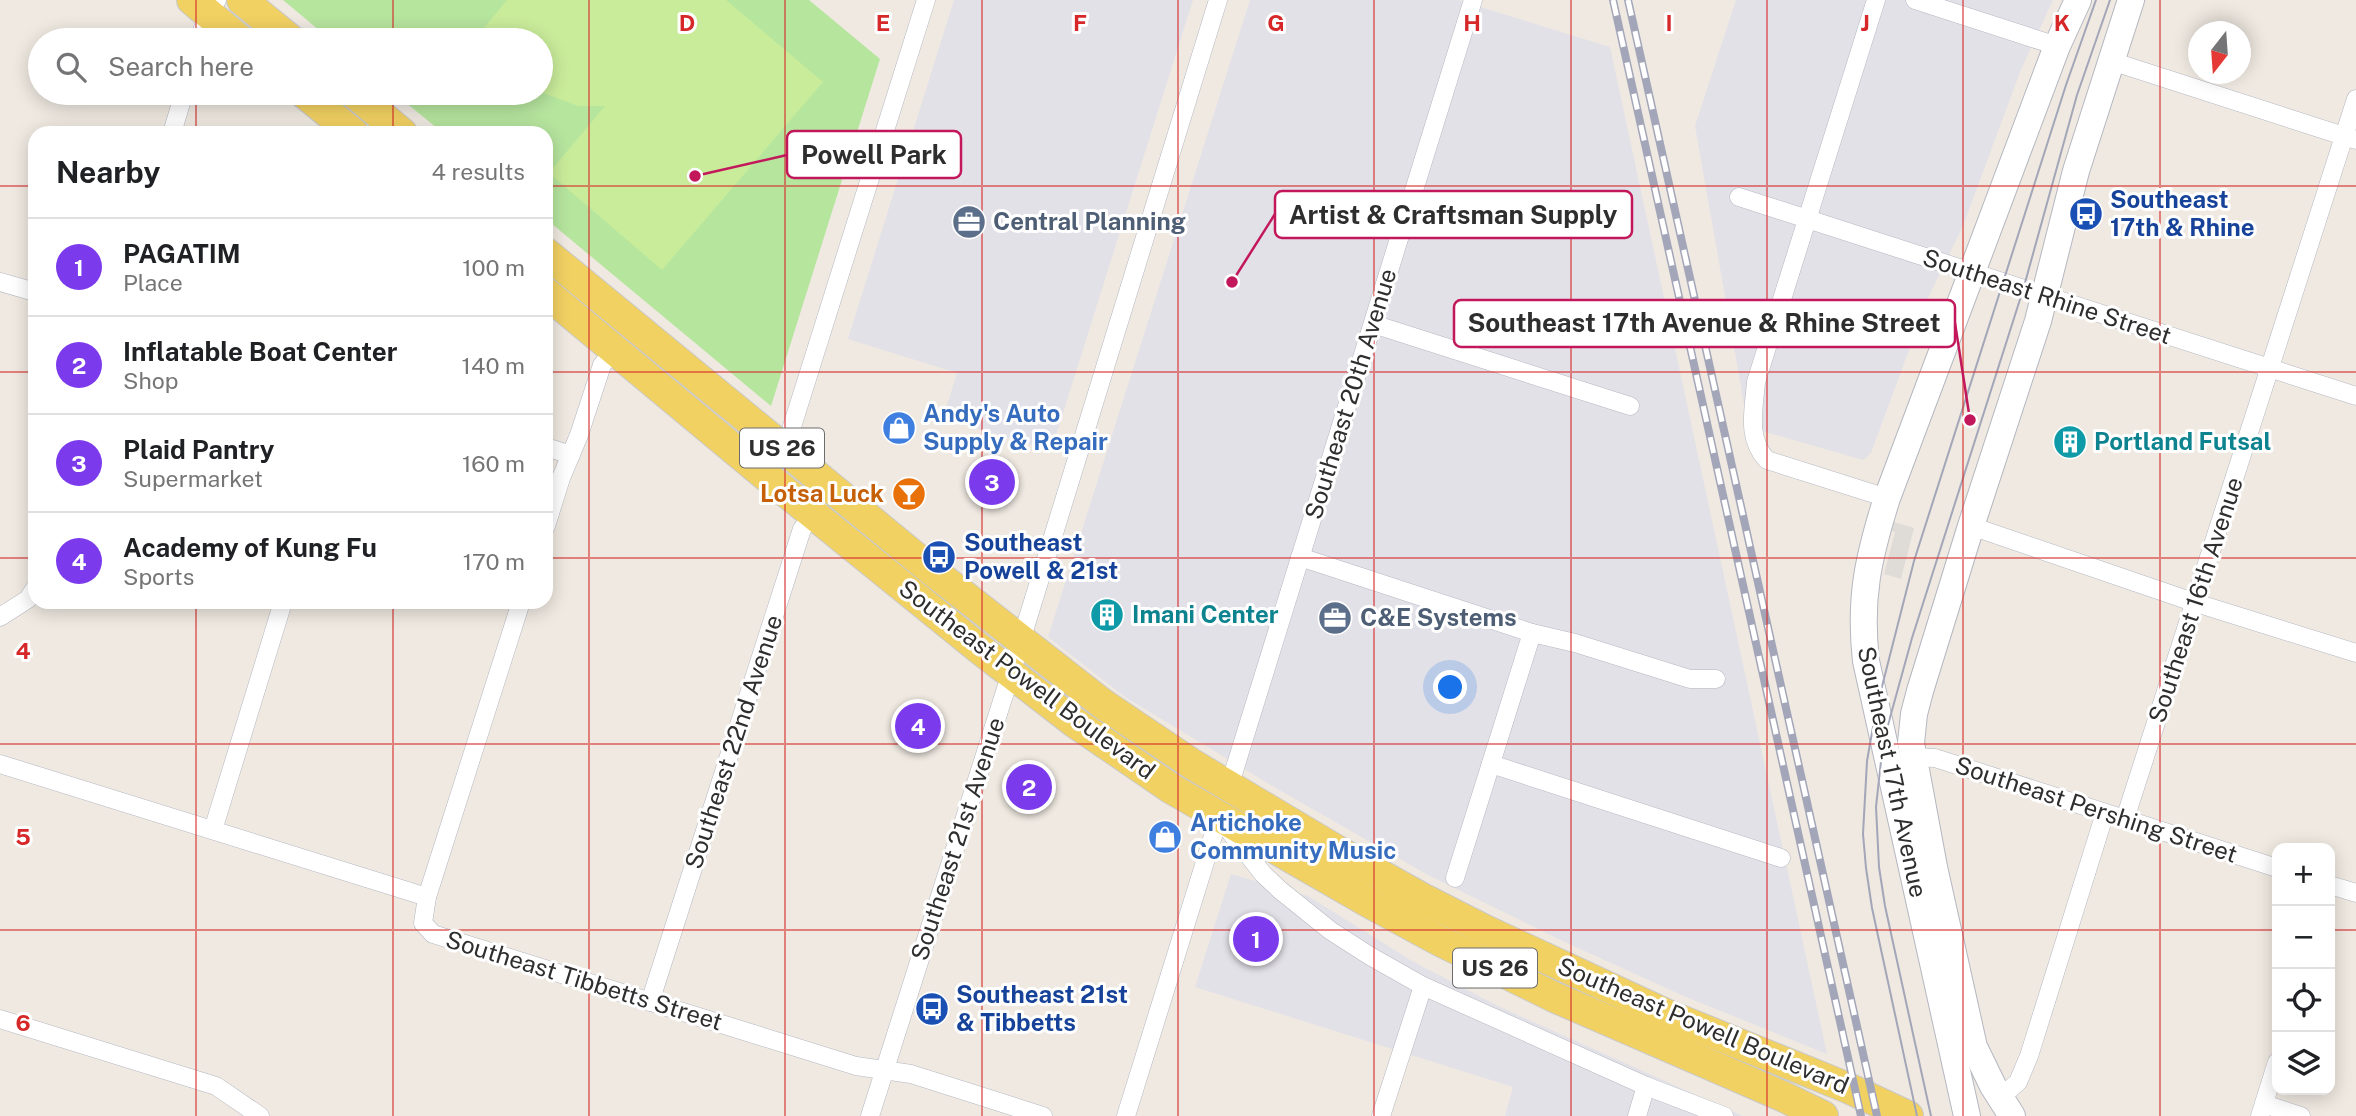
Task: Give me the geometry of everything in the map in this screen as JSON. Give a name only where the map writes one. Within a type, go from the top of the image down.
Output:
[{"type":"main road","points":[[242,0],[276,28]]},
{"type":"main road","points":[[204,13],[224,28]]},
{"type":"main road","points":[[319,105],[344,126]]},
{"type":"main road","points":[[368,105],[394,126]]},
{"type":"main road","name":"Southeast Powell Boulevard","points":[[553,259],[1021,641],[1115,712],[1229,787],[1422,898],[1485,930],[1668,1015],[1848,1088],[1908,1116]]},
{"type":"main road","name":"Southeast Powell Boulevard","points":[[553,299],[813,515],[1011,673],[1131,762],[1219,817],[1451,947],[1566,1003],[1783,1096],[1823,1116]]},
{"type":"street","points":[[760,471],[790,433],[926,0]]},
{"type":"street","name":"Southeast 21st Avenue","points":[[870,1116],[1021,641],[1218,0]]},
{"type":"street","name":"Southeast 20th Avenue","points":[[1229,787],[1473,0]]},
{"type":"street","points":[[1875,0],[1756,382],[1753,433],[1759,451],[1767,460],[1887,498]]},
{"type":"street","points":[[1915,0],[2057,46]]},
{"type":"street","name":"Southeast 17th Avenue","points":[[1966,1110],[1866,661],[1864,587],[1873,541],[1887,498],[2057,46],[2078,0]]},
{"type":"street","name":"Southeast 17th Avenue","points":[[2006,1107],[1980,1063],[1970,1029],[1934,867],[1911,743],[1914,714],[2045,297],[2076,171],[2131,0]]},
{"type":"street","points":[[2111,61],[2350,138]]},
{"type":"street","name":"Southeast 16th Avenue","points":[[2125,819],[2271,370],[2350,138],[2356,99]]},
{"type":"street","points":[[174,126],[180,105]]},
{"type":"street","name":"Southeast Rhine Street","points":[[1740,197],[2356,396]]},
{"type":"street","points":[[0,282],[28,290]]},
{"type":"street","points":[[1373,324],[1630,406]]},
{"type":"street","points":[[553,506],[602,365],[634,326]]},
{"type":"street","points":[[553,449],[571,455]]},
{"type":"street","name":"Southeast 22nd Avenue","points":[[650,1002],[802,529],[833,490]]},
{"type":"street","points":[[1971,526],[2196,603],[2356,653]]},
{"type":"street","points":[[1300,558],[1532,633],[1575,643],[1690,679],[1716,679]]},
{"type":"street","points":[[0,617],[28,599]]},
{"type":"street","points":[[213,830],[281,609]]},
{"type":"street","points":[[0,764],[427,897],[520,609]]},
{"type":"street","points":[[1455,878],[1532,633]]},
{"type":"street","name":"Southeast Pershing Street","points":[[1914,757],[1935,758],[2272,866]]},
{"type":"street","points":[[1491,764],[1781,858]]},
{"type":"street","points":[[2006,1107],[2029,1056],[2105,813]]},
{"type":"street","points":[[1219,817],[1263,874],[1280,890],[1331,931],[1423,986],[1646,1086],[1724,1116]]},
{"type":"street","points":[[1126,1116],[1219,817]]},
{"type":"street","points":[[2335,891],[2356,893]]},
{"type":"street","name":"Southeast Tibbetts Street","points":[[427,897],[423,923],[433,934],[856,1066],[911,1074],[1042,1116]]},
{"type":"street","points":[[1381,1116],[1423,986]]},
{"type":"street","points":[[0,1019],[216,1086],[260,1116]]},
{"type":"street","points":[[2272,1078],[2262,1110],[2301,1116]]},
{"type":"street","points":[[1637,1116],[1646,1086]]},
{"type":"shaded area","points":[[954,0],[1193,0],[1051,451],[943,418],[957,373],[848,339]]},
{"type":"shaded area","points":[[1250,0],[1458,0],[1610,47],[1827,1054],[1686,997],[1569,944],[1428,875],[1274,787],[1125,697],[1048,637]]},
{"type":"shaded area","points":[[1736,0],[2053,0],[2020,72],[1963,226],[1929,296],[1871,453],[1863,460],[1748,427],[1695,126]]},
{"type":"shaded area","points":[[1891,521],[1914,528],[1901,579],[1884,574],[1895,532],[1888,530]]},
{"type":"shaded area","points":[[1231,874],[1308,896],[1412,961],[1498,1006],[1743,1116],[1505,1116],[1513,1087],[1195,987]]},
{"type":"green space","points":[[283,0],[809,0],[880,59],[771,406],[553,225],[553,126],[434,126],[409,105],[553,105],[553,28],[317,28]]},
{"type":"green space","points":[[507,0],[726,0],[823,82],[662,270],[553,176],[553,168],[605,106],[578,106],[553,97],[553,28],[484,28]]},
{"type":"tram line","points":[[1917,1116],[1872,908],[1866,868],[1863,834],[1867,761],[1876,710],[1914,561],[2066,85],[2096,0]]},
{"type":"tram line","points":[[1931,1116],[1879,867],[1876,807],[1883,743],[1912,638],[2023,290],[2077,95],[2110,0]]},
{"type":"railway","points":[[1613,0],[1861,1116]]},
{"type":"railway","points":[[1628,0],[1877,1116]]},
{"type":"place","name":"Powell Park","points":[[695,176]]},
{"type":"place","name":"Southeast 17th & Rhine","points":[[2086,214]]},
{"type":"place","name":"Central Planning","points":[[969,222]]},
{"type":"place","name":"Artist & Craftsman Supply","points":[[1232,282]]},
{"type":"place","name":"Southeast 17th Avenue & Rhine Street","points":[[1970,420]]},
{"type":"place","name":"Andy's Auto Supply & Repair","points":[[899,428]]},
{"type":"place","name":"Portland Futsal","points":[[2070,442]]},
{"type":"place","name":"Plaid Pantry","points":[[992,482]]},
{"type":"place","name":"Lotsa Luck","points":[[909,494]]},
{"type":"place","name":"Southeast Powell & 21st","points":[[939,557]]},
{"type":"place","name":"Imani Center","points":[[1107,615]]},
{"type":"place","name":"C&E Systems","points":[[1335,618]]},
{"type":"place","name":"Academy of Kung Fu","points":[[918,726]]},
{"type":"place","name":"Inflatable Boat Center","points":[[1029,787]]},
{"type":"place","name":"Artichoke Community Music","points":[[1165,837]]},
{"type":"place","name":"PAGATIM","points":[[1256,939]]},
{"type":"place","name":"Southeast 21st & Tibbetts","points":[[932,1009]]}]
